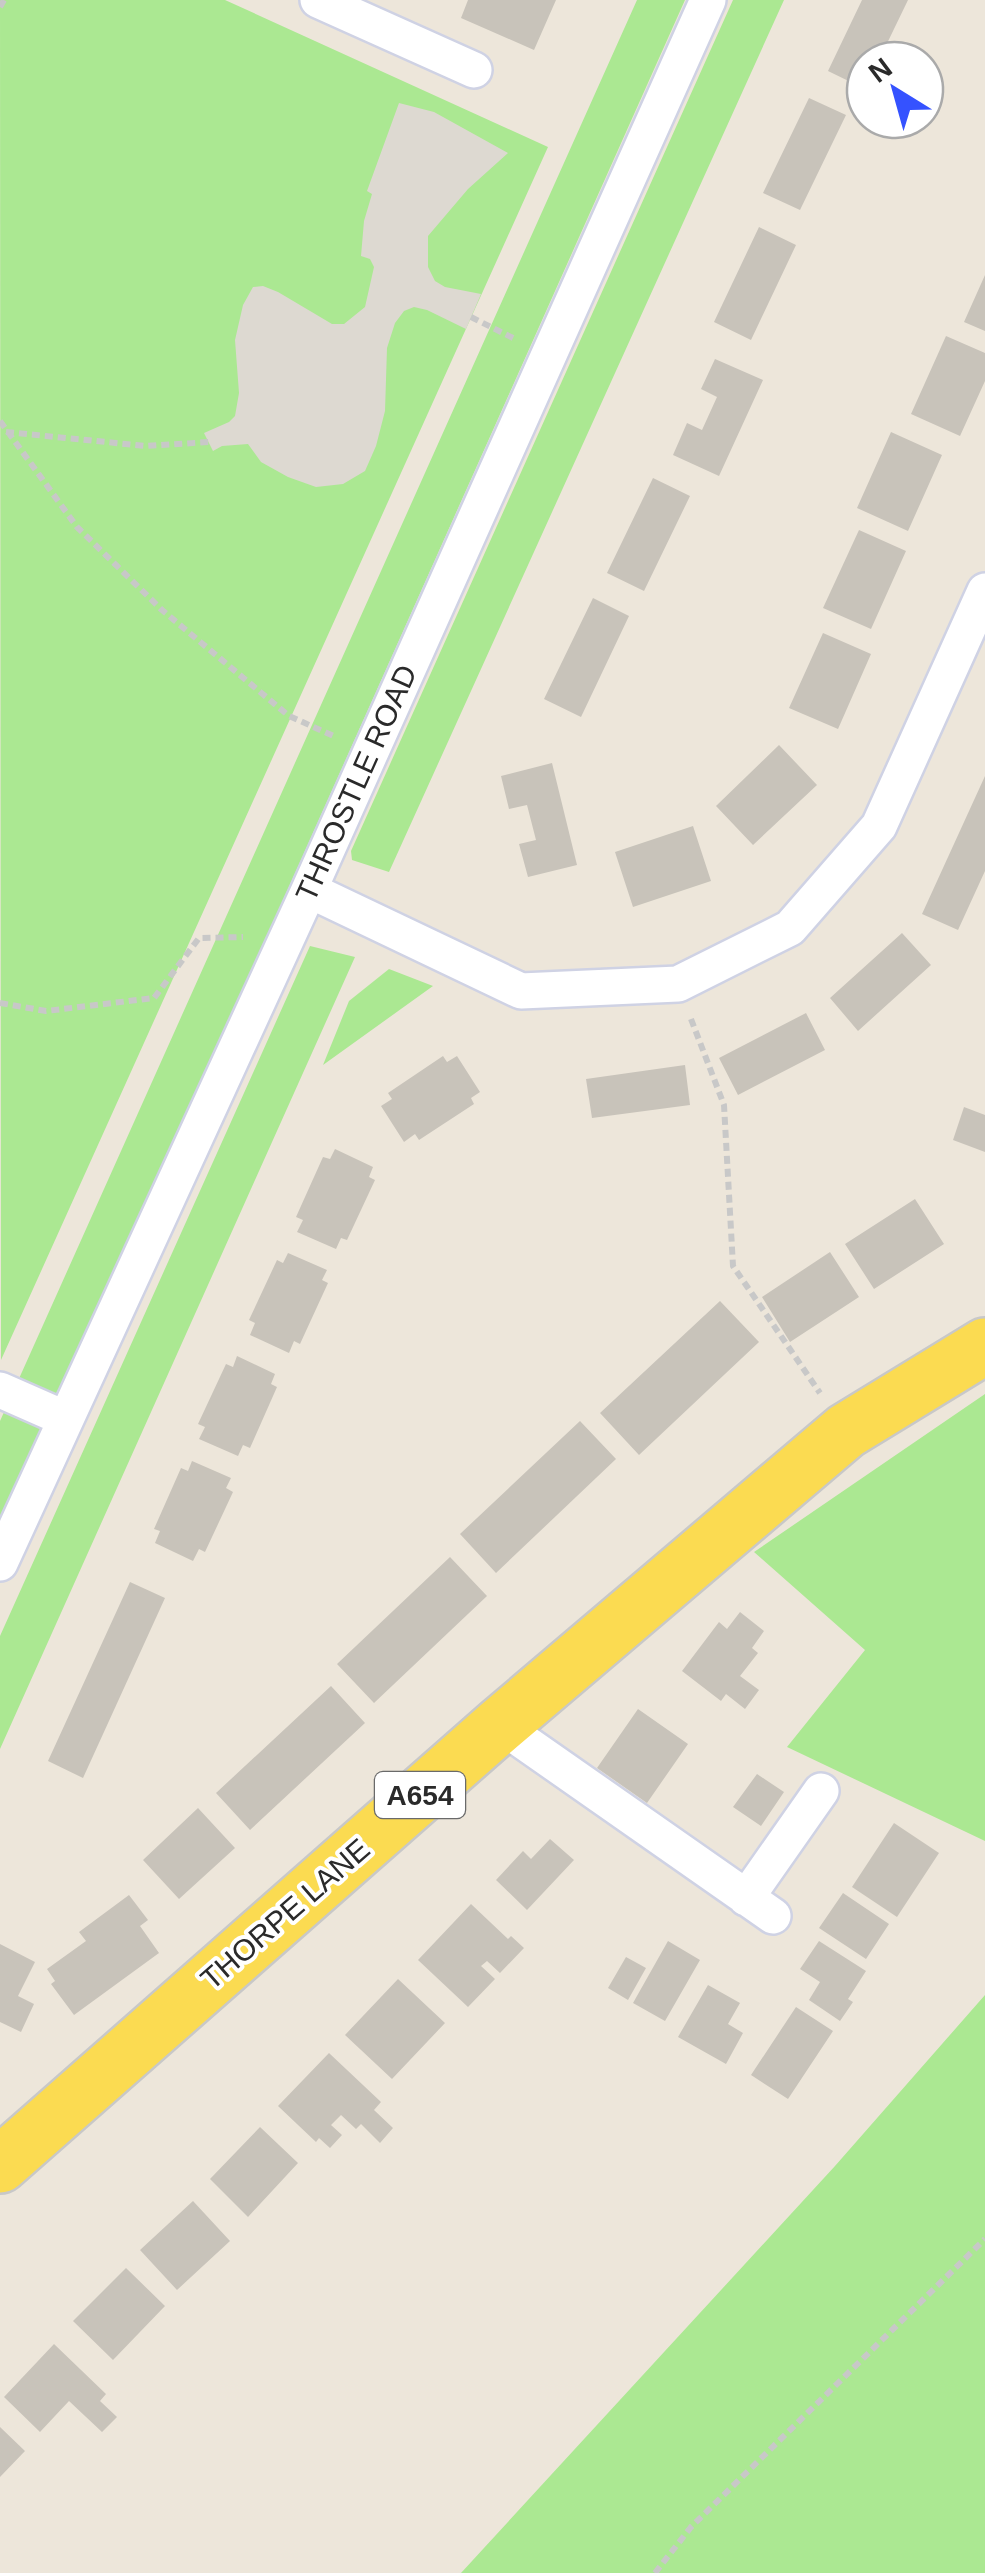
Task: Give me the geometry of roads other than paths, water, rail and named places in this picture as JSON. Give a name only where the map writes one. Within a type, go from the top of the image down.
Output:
[{"type":"main road","name":"THORPE LANE","points":[[0,2165],[500,1725],[846,1432],[985,1346]]},
{"type":"street","points":[[318,0],[474,70]]},
{"type":"street","name":"THROSTLE ROAD","points":[[0,1564],[309,890],[708,0]]},
{"type":"street","points":[[309,890],[521,991],[678,984],[790,928],[878,826],[985,591]]},
{"type":"street","points":[[0,1390],[66,1418]]},
{"type":"street","points":[[500,1725],[759,1907],[821,1792]]}]
